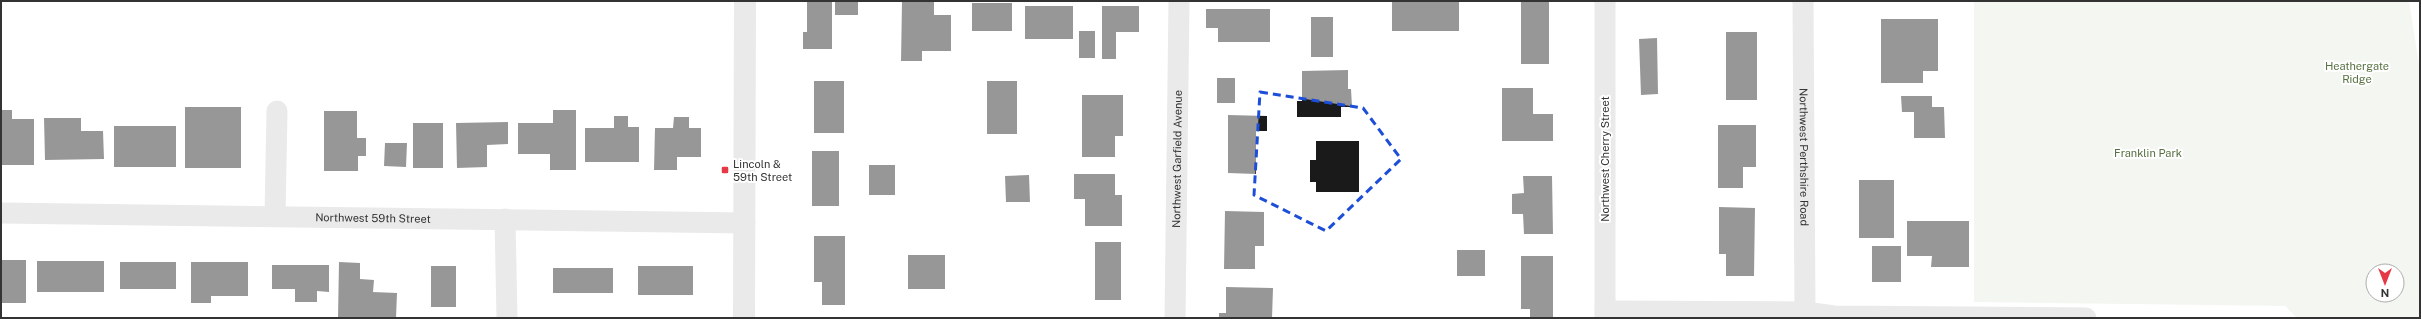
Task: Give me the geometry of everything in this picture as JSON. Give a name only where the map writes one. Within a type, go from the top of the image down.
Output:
[{"type":"street","points":[[744,318],[745,1]]},
{"type":"street","name":"Northwest Garfield Avenue","points":[[1174,318],[1179,1]]},
{"type":"street","name":"Northwest Cherry Street","points":[[1605,1],[1605,314]]},
{"type":"street","name":"Northwest Perthshire Road","points":[[1803,1],[1805,312]]},
{"type":"street","points":[[275,216],[277,111]]},
{"type":"street","name":"Northwest 59th Street","points":[[1,213],[745,223]]},
{"type":"street","points":[[505,219],[507,318]]},
{"type":"street","points":[[1605,314],[1805,312],[1834,317],[2086,318]]},
{"type":"highlighted area","points":[[1260,92],[1363,108],[1401,159],[1326,231],[1254,195]]},
{"type":"green space","name":"Franklin Park","points":[[1974,1],[2409,1],[2420,70],[2420,318],[2297,318],[2285,306],[1974,302]]},
{"type":"building","points":[[807,1],[832,1],[832,49],[803,49],[803,32],[807,32]]},
{"type":"building","points":[[835,1],[858,1],[858,15],[835,15]]},
{"type":"building","points":[[1392,1],[1459,1],[1459,31],[1392,31]]},
{"type":"building","points":[[1521,1],[1549,1],[1549,64],[1521,64]]},
{"type":"building","points":[[902,2],[934,2],[934,15],[951,15],[951,51],[922,51],[922,61],[901,61]]},
{"type":"building","points":[[972,3],[1012,3],[1012,31],[972,31]]},
{"type":"building","points":[[1025,6],[1073,6],[1073,39],[1025,39]]},
{"type":"building","points":[[1102,6],[1139,6],[1139,32],[1116,32],[1116,59],[1102,59]]},
{"type":"building","points":[[1206,9],[1270,9],[1270,42],[1218,42],[1218,28],[1206,28]]},
{"type":"building","points":[[1311,17],[1333,17],[1333,57],[1311,57]]},
{"type":"building","points":[[1881,19],[1938,19],[1938,71],[1923,71],[1923,83],[1881,83]]},
{"type":"building","points":[[1079,31],[1095,31],[1095,58],[1079,58]]},
{"type":"building","points":[[1726,32],[1757,32],[1757,100],[1726,100]]},
{"type":"building","points":[[1657,38],[1658,94],[1641,95],[1639,39]]},
{"type":"building","points":[[1348,70],[1348,89],[1351,89],[1352,107],[1341,107],[1341,117],[1297,117],[1297,101],[1302,101],[1302,71]]},
{"type":"building","points":[[1217,78],[1235,78],[1235,103],[1217,103]]},
{"type":"building","points":[[814,81],[844,81],[844,133],[814,133]]},
{"type":"building","points":[[987,81],[1017,81],[1017,134],[987,134]]},
{"type":"building","points":[[1502,88],[1533,88],[1533,114],[1553,114],[1553,141],[1502,141]]},
{"type":"building","points":[[1082,95],[1123,95],[1123,136],[1115,136],[1115,157],[1082,157]]},
{"type":"building","points":[[1901,96],[1932,96],[1932,107],[1944,107],[1945,138],[1914,138],[1914,112],[1902,112]]},
{"type":"building","points":[[185,107],[241,107],[241,168],[185,168]]},
{"type":"building","points":[[1,110],[12,110],[12,119],[34,119],[34,165],[1,165]]},
{"type":"building","points":[[553,110],[576,110],[576,170],[550,170],[550,154],[518,154],[518,123],[553,123]]},
{"type":"building","points":[[324,111],[357,111],[357,138],[366,138],[366,156],[358,156],[358,171],[324,171]]},
{"type":"building","points":[[1228,115],[1267,116],[1267,131],[1256,131],[1256,174],[1228,173]]},
{"type":"building","points":[[614,116],[628,116],[628,127],[639,127],[639,162],[585,162],[585,128],[614,128]]},
{"type":"building","points":[[674,117],[689,117],[689,128],[701,128],[701,157],[677,157],[677,170],[654,170],[655,128],[673,128]]},
{"type":"building","points":[[44,118],[81,118],[81,131],[103,131],[104,159],[45,160]]},
{"type":"building","points":[[508,122],[508,144],[487,145],[487,167],[457,168],[456,123]]},
{"type":"building","points":[[413,123],[443,123],[443,168],[413,168]]},
{"type":"building","points":[[1718,125],[1756,125],[1756,167],[1743,167],[1743,188],[1718,188]]},
{"type":"building","points":[[114,126],[176,126],[176,167],[114,167]]},
{"type":"building","points":[[1316,141],[1359,141],[1359,192],[1316,192],[1316,182],[1310,182],[1310,160],[1316,160]]},
{"type":"building","points":[[385,143],[407,143],[406,167],[384,166]]},
{"type":"building","points":[[812,151],[839,151],[839,206],[812,206]]},
{"type":"building","points":[[869,165],[895,165],[895,195],[869,195]]},
{"type":"building","points":[[1074,174],[1115,174],[1115,195],[1122,195],[1122,226],[1085,226],[1085,199],[1074,199]]},
{"type":"building","points":[[1029,175],[1030,202],[1006,202],[1005,176]]},
{"type":"building","points":[[1523,176],[1552,176],[1553,234],[1524,234],[1523,214],[1512,214],[1512,194],[1524,193]]},
{"type":"building","points":[[1859,180],[1894,180],[1894,238],[1859,238]]},
{"type":"building","points":[[1719,207],[1755,208],[1754,276],[1726,276],[1726,254],[1719,254]]},
{"type":"building","points":[[1225,211],[1264,212],[1264,246],[1255,246],[1255,269],[1224,269]]},
{"type":"building","points":[[1907,221],[1969,221],[1969,267],[1931,267],[1932,256],[1907,256]]},
{"type":"building","points":[[814,236],[845,236],[845,305],[822,305],[822,282],[814,282]]},
{"type":"building","points":[[1095,242],[1121,242],[1121,300],[1095,300]]},
{"type":"building","points":[[1872,246],[1901,246],[1901,282],[1872,282]]},
{"type":"building","points":[[1457,250],[1485,250],[1485,276],[1457,276]]},
{"type":"building","points":[[908,255],[945,255],[945,289],[908,289]]},
{"type":"building","points":[[1521,256],[1553,256],[1553,318],[1530,318],[1530,309],[1521,309]]},
{"type":"building","points":[[2,260],[26,260],[26,303],[1,303]]},
{"type":"building","points":[[37,261],[104,261],[104,292],[37,292]]},
{"type":"building","points":[[120,262],[176,262],[176,289],[120,289]]},
{"type":"building","points":[[191,262],[248,262],[248,296],[211,296],[211,303],[191,303]]},
{"type":"building","points":[[339,262],[360,263],[360,279],[374,280],[373,292],[397,293],[396,318],[338,318]]},
{"type":"building","points":[[272,265],[329,265],[329,292],[317,291],[317,302],[295,302],[295,289],[272,289]]},
{"type":"building","points":[[431,266],[456,266],[456,307],[431,307]]},
{"type":"building","points":[[638,266],[693,266],[693,295],[638,295]]},
{"type":"building","points":[[553,268],[613,268],[613,293],[553,293]]},
{"type":"building","points":[[1226,287],[1273,288],[1272,318],[1219,318],[1219,313],[1226,313]]},
{"type":"place","name":"Lincoln & 59th Street","points":[[725,170]]},
{"type":"park label","name":"Heathergate Ridge","points":[[2357,72]]}]
